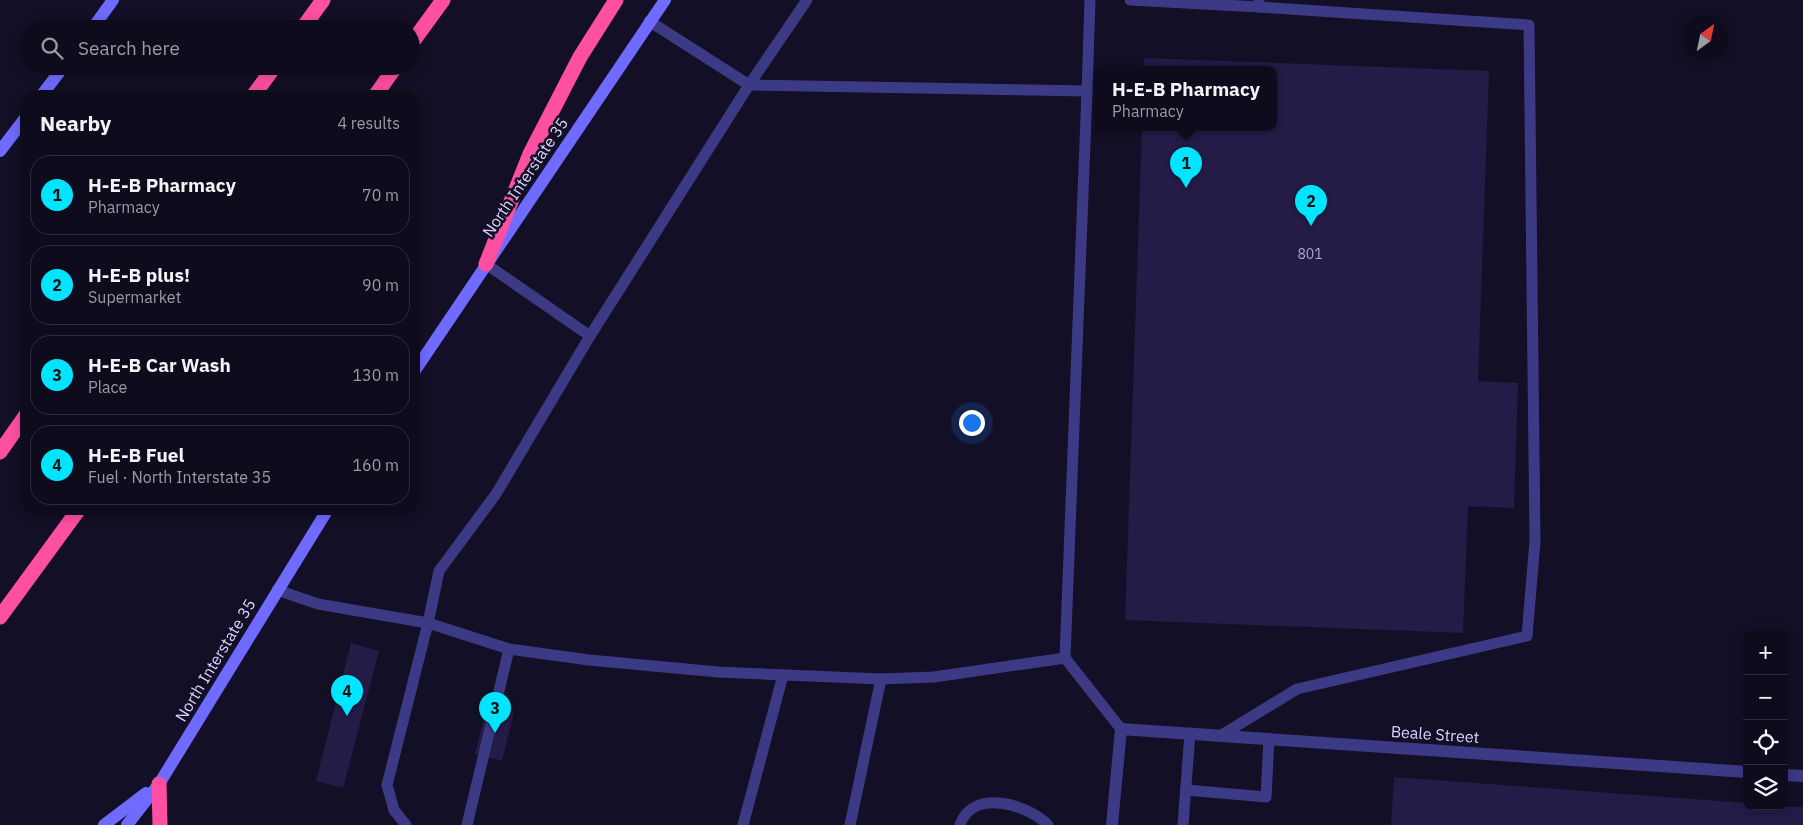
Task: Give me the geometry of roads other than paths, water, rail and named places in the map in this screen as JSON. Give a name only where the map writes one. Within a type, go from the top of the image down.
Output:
[{"type":"highway","points":[[309,20],[323,0]]},
{"type":"highway","points":[[420,32],[443,0]]},
{"type":"highway","points":[[486,264],[530,154],[580,57],[616,0]]},
{"type":"highway","points":[[258,90],[269,75]]},
{"type":"highway","points":[[379,90],[390,75]]},
{"type":"highway","points":[[0,452],[20,424]]},
{"type":"highway","points":[[0,617],[75,515]]},
{"type":"highway","points":[[159,784],[160,825]]},
{"type":"main road","points":[[99,20],[113,0]]},
{"type":"main road","name":"North Interstate 35","points":[[420,363],[649,21],[665,0]]},
{"type":"main road","points":[[46,90],[57,75]]},
{"type":"main road","points":[[1,148],[20,124]]},
{"type":"main road","name":"North Interstate 35","points":[[128,825],[159,784],[324,515]]},
{"type":"main road","points":[[104,825],[159,784]]},
{"type":"street","name":"Beale Street","points":[[1121,728],[1743,772]]},
{"type":"street","points":[[1112,825],[1121,728]]},
{"type":"street","points":[[1788,775],[1803,776]]},
{"type":"lane","points":[[406,825],[394,810],[387,785],[439,572],[496,494],[590,336],[749,85],[807,0]]},
{"type":"lane","points":[[1090,0],[1065,658],[1121,728]]},
{"type":"lane","points":[[1130,0],[1259,4],[1529,25],[1535,541],[1527,636],[1297,689],[1220,736]]},
{"type":"lane","points":[[649,21],[749,85],[1087,91]]},
{"type":"lane","points":[[486,264],[590,336]]},
{"type":"lane","points":[[277,590],[318,604],[428,622],[509,649],[646,666],[881,679],[934,677],[1065,658]]},
{"type":"lane","points":[[467,825],[509,649]]},
{"type":"lane","points":[[743,825],[782,675]]},
{"type":"lane","points":[[850,825],[881,679]]},
{"type":"lane","points":[[1183,825],[1190,733]]},
{"type":"lane","points":[[1186,790],[1266,797],[1269,739]]},
{"type":"lane","points":[[960,825],[963,816],[980,804],[1010,804],[1038,814],[1048,825]]},
{"type":"place","name":"H-E-B Pharmacy","points":[[1186,188]]},
{"type":"place","name":"H-E-B plus!","points":[[1311,226]]},
{"type":"place","name":"H-E-B Fuel","points":[[347,716]]},
{"type":"place","name":"H-E-B Car Wash","points":[[495,733]]}]
